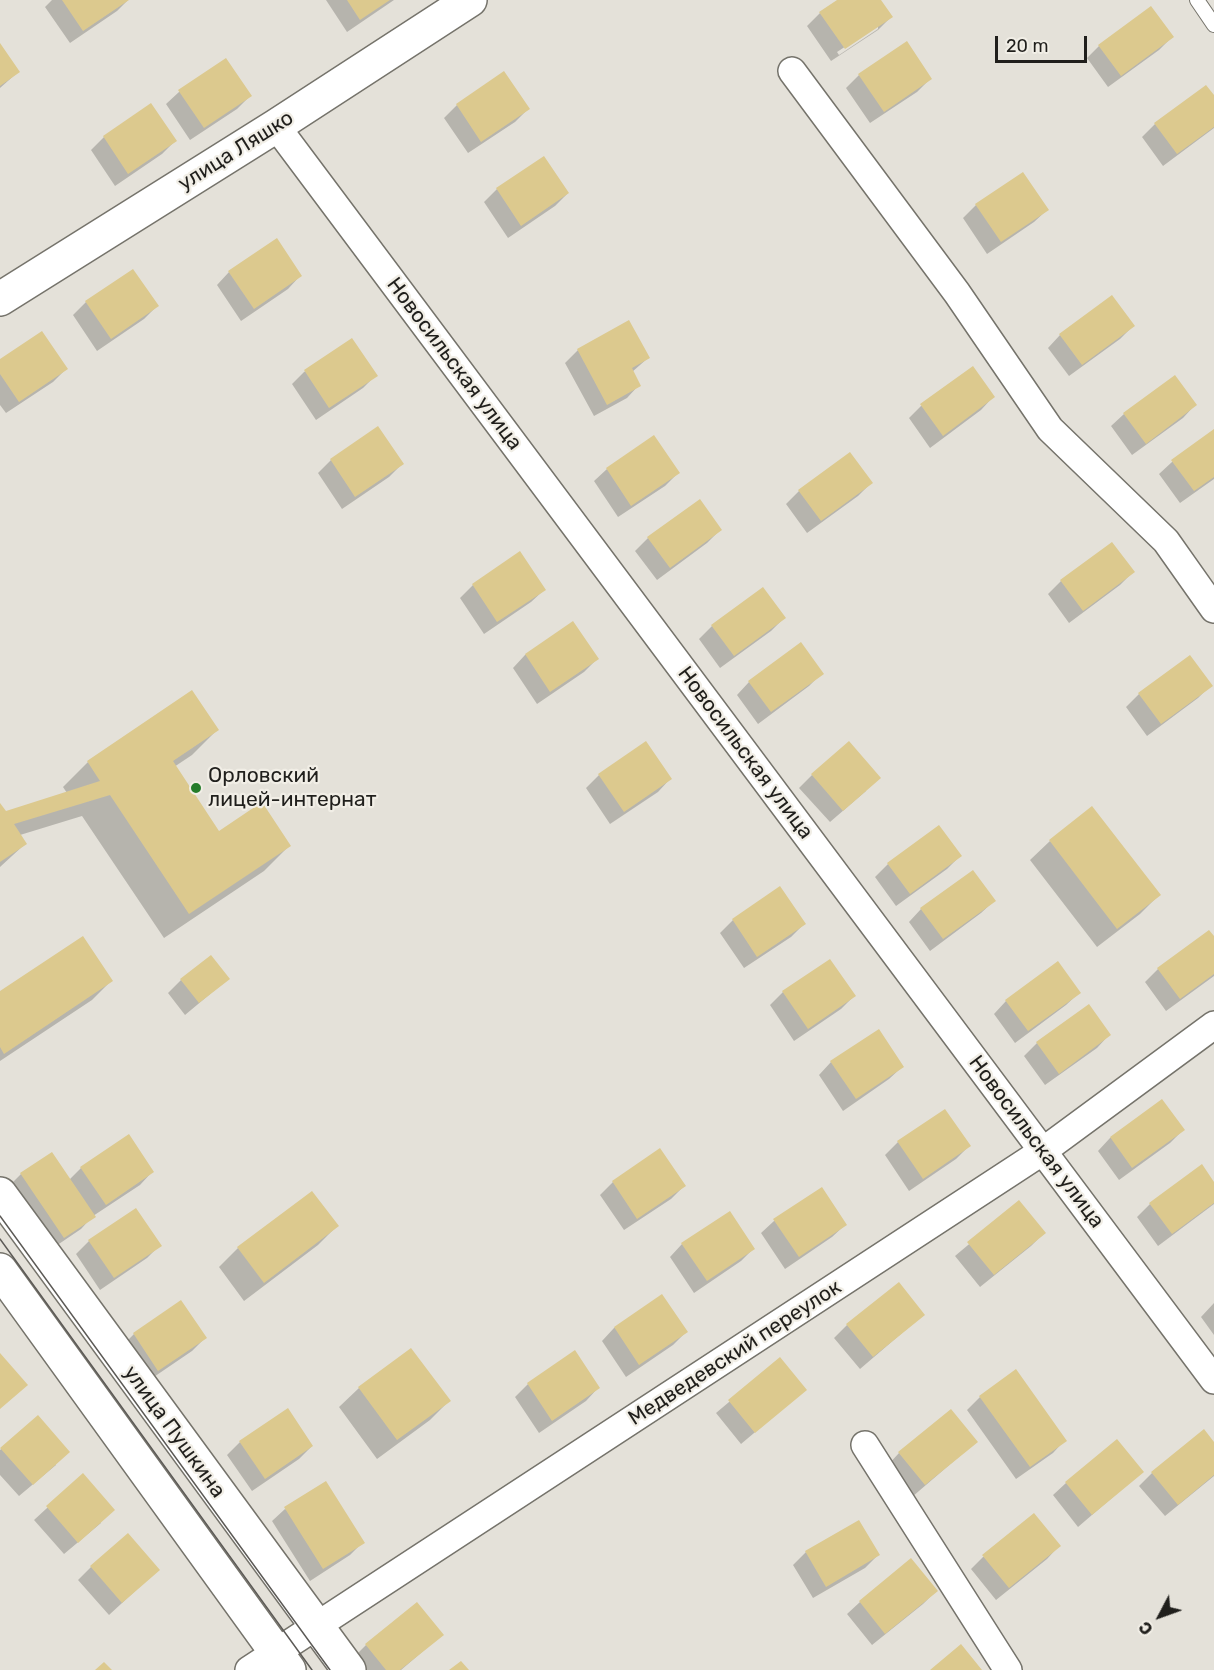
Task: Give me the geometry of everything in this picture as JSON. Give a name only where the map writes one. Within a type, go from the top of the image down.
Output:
[{"type":"main road","name":"улица Ляшко","points":[[0,299],[276,126],[470,0]]},
{"type":"main road","name":"улица Пушкина","points":[[0,1194],[349,1670]]},
{"type":"main road","points":[[0,1270],[282,1661]]},
{"type":"street","points":[[792,71],[957,293],[1050,429],[1166,541],[1214,609]]},
{"type":"street","name":"Новосильская улица","points":[[276,126],[1214,1380]]},
{"type":"street","name":"Медведевский переулок","points":[[249,1670],[282,1661],[315,1625],[352,1604],[1043,1151],[1214,1025]]},
{"type":"street","points":[[865,1445],[1008,1670]]},
{"type":"lane","points":[[1197,0],[1214,25]]},
{"type":"building","points":[[62,0],[129,0],[83,31]]},
{"type":"building","points":[[347,0],[390,0],[360,20]]},
{"type":"building","points":[[837,0],[881,0],[893,17],[845,49],[819,12]]},
{"type":"building","points":[[1151,6],[1174,37],[1121,76],[1098,45]]},
{"type":"building","points":[[907,41],[932,79],[884,112],[858,74]]},
{"type":"building","points":[[0,43],[20,72],[0,86]]},
{"type":"building","points":[[226,58],[252,96],[204,128],[178,90]]},
{"type":"building","points":[[504,71],[530,109],[481,142],[456,104]]},
{"type":"building","points":[[1206,85],[1214,95],[1214,127],[1177,154],[1154,123]]},
{"type":"building","points":[[151,103],[177,141],[128,174],[103,136]]},
{"type":"building","points":[[544,156],[569,193],[521,226],[496,188]]},
{"type":"building","points":[[1023,172],[1049,210],[1001,242],[975,204]]},
{"type":"building","points":[[277,238],[302,276],[254,309],[228,271]]},
{"type":"building","points":[[133,269],[159,306],[111,339],[85,301]]},
{"type":"building","points":[[1112,295],[1135,326],[1082,365],[1059,334]]},
{"type":"building","points":[[629,320],[650,358],[632,368],[641,386],[607,405],[577,349]]},
{"type":"building","points":[[42,331],[68,369],[19,402],[0,374],[0,359]]},
{"type":"building","points":[[352,338],[378,376],[329,408],[304,370]]},
{"type":"building","points":[[973,366],[995,397],[943,436],[920,404]]},
{"type":"building","points":[[1175,375],[1197,405],[1146,444],[1123,413]]},
{"type":"building","points":[[378,426],[404,464],[355,497],[330,459]]},
{"type":"building","points":[[1214,429],[1214,477],[1194,491],[1171,460]]},
{"type":"building","points":[[654,435],[680,473],[631,506],[606,468]]},
{"type":"building","points":[[850,452],[873,483],[821,521],[798,490]]},
{"type":"building","points":[[700,499],[722,530],[670,568],[647,537]]},
{"type":"building","points":[[1112,542],[1135,572],[1083,611],[1060,580]]},
{"type":"building","points":[[520,551],[546,590],[497,622],[472,584]]},
{"type":"building","points":[[763,587],[786,618],[734,656],[711,625]]},
{"type":"building","points":[[573,621],[599,659],[550,692],[525,654]]},
{"type":"building","points":[[801,642],[824,674],[771,712],[748,681]]},
{"type":"building","points":[[1190,655],[1213,686],[1161,724],[1138,693]]},
{"type":"building","points":[[192,690],[219,730],[173,761],[219,831],[262,802],[291,846],[189,914],[110,795],[14,824],[27,844],[0,862],[0,803],[6,811],[100,781],[87,761]]},
{"type":"building","points":[[646,741],[672,779],[624,812],[598,774]]},
{"type":"building","points":[[849,741],[881,778],[843,811],[811,774]]},
{"type":"building","points":[[1092,806],[1161,895],[1117,929],[1049,840]]},
{"type":"building","points":[[939,825],[962,856],[910,894],[887,863]]},
{"type":"building","points":[[973,870],[996,901],[943,939],[920,908]]},
{"type":"building","points":[[780,886],[806,924],[757,957],[732,919]]},
{"type":"building","points":[[1209,930],[1214,936],[1214,974],[1180,999],[1157,968]]},
{"type":"building","points":[[83,936],[113,981],[4,1054],[0,1047],[0,991]]},
{"type":"building","points":[[211,955],[230,979],[199,1003],[180,979]]},
{"type":"building","points":[[830,959],[856,996],[808,1029],[782,991]]},
{"type":"building","points":[[1058,961],[1081,993],[1028,1031],[1005,1000]]},
{"type":"building","points":[[1089,1004],[1111,1035],[1059,1074],[1036,1042]]},
{"type":"building","points":[[879,1029],[904,1067],[856,1099],[830,1061]]},
{"type":"building","points":[[1162,1099],[1185,1130],[1132,1168],[1110,1137]]},
{"type":"building","points":[[945,1109],[971,1146],[923,1179],[897,1141]]},
{"type":"building","points":[[129,1134],[154,1172],[106,1205],[80,1167]]},
{"type":"building","points":[[660,1148],[686,1186],[637,1219],[612,1181]]},
{"type":"building","points":[[52,1152],[96,1217],[64,1238],[20,1173]]},
{"type":"building","points":[[1202,1164],[1214,1182],[1214,1203],[1172,1234],[1149,1203]]},
{"type":"building","points":[[822,1187],[847,1225],[799,1257],[773,1219]]},
{"type":"building","points":[[312,1191],[339,1226],[264,1283],[237,1247]]},
{"type":"building","points":[[1019,1200],[1046,1233],[994,1275],[967,1242]]},
{"type":"building","points":[[136,1208],[162,1246],[114,1278],[88,1240]]},
{"type":"building","points":[[730,1211],[755,1249],[707,1281],[681,1243]]},
{"type":"building","points":[[899,1282],[925,1315],[873,1357],[846,1324]]},
{"type":"building","points":[[662,1294],[688,1332],[639,1365],[614,1327]]},
{"type":"building","points":[[181,1300],[207,1338],[158,1371],[133,1333]]},
{"type":"building","points":[[411,1348],[451,1401],[397,1440],[358,1387]]},
{"type":"building","points":[[575,1350],[600,1388],[552,1421],[527,1383]]},
{"type":"building","points":[[0,1353],[28,1385],[0,1409]]},
{"type":"building","points":[[780,1357],[807,1390],[755,1433],[728,1400]]},
{"type":"building","points":[[1016,1369],[1067,1441],[1030,1467],[979,1396]]},
{"type":"building","points":[[288,1408],[313,1446],[265,1479],[239,1441]]},
{"type":"building","points":[[951,1409],[978,1442],[925,1485],[898,1452]]},
{"type":"building","points":[[38,1415],[70,1452],[33,1485],[0,1448]]},
{"type":"building","points":[[1204,1429],[1214,1442],[1214,1475],[1178,1505],[1151,1472]]},
{"type":"building","points":[[1117,1439],[1144,1472],[1092,1515],[1065,1482]]},
{"type":"building","points":[[83,1473],[115,1510],[78,1543],[46,1506]]},
{"type":"building","points":[[326,1481],[365,1543],[323,1569],[284,1507]]},
{"type":"building","points":[[1034,1513],[1061,1546],[1009,1588],[982,1555]]},
{"type":"building","points":[[859,1520],[880,1555],[826,1587],[805,1551]]},
{"type":"building","points":[[128,1533],[160,1570],[122,1603],[90,1566]]},
{"type":"building","points":[[911,1558],[938,1591],[885,1634],[859,1601]]},
{"type":"building","points":[[417,1602],[444,1635],[400,1670],[386,1670],[365,1644]]},
{"type":"building","points":[[961,1644],[982,1670],[930,1670]]},
{"type":"building","points":[[461,1661],[469,1670],[449,1670]]},
{"type":"building","points":[[104,1662],[112,1670],[95,1670]]},
{"type":"tram line","points":[[0,1216],[330,1670]]},
{"type":"tram line","points":[[0,1239],[312,1670]]},
{"type":"place","name":"Орловский лицей-интернат","points":[[196,788]]}]
